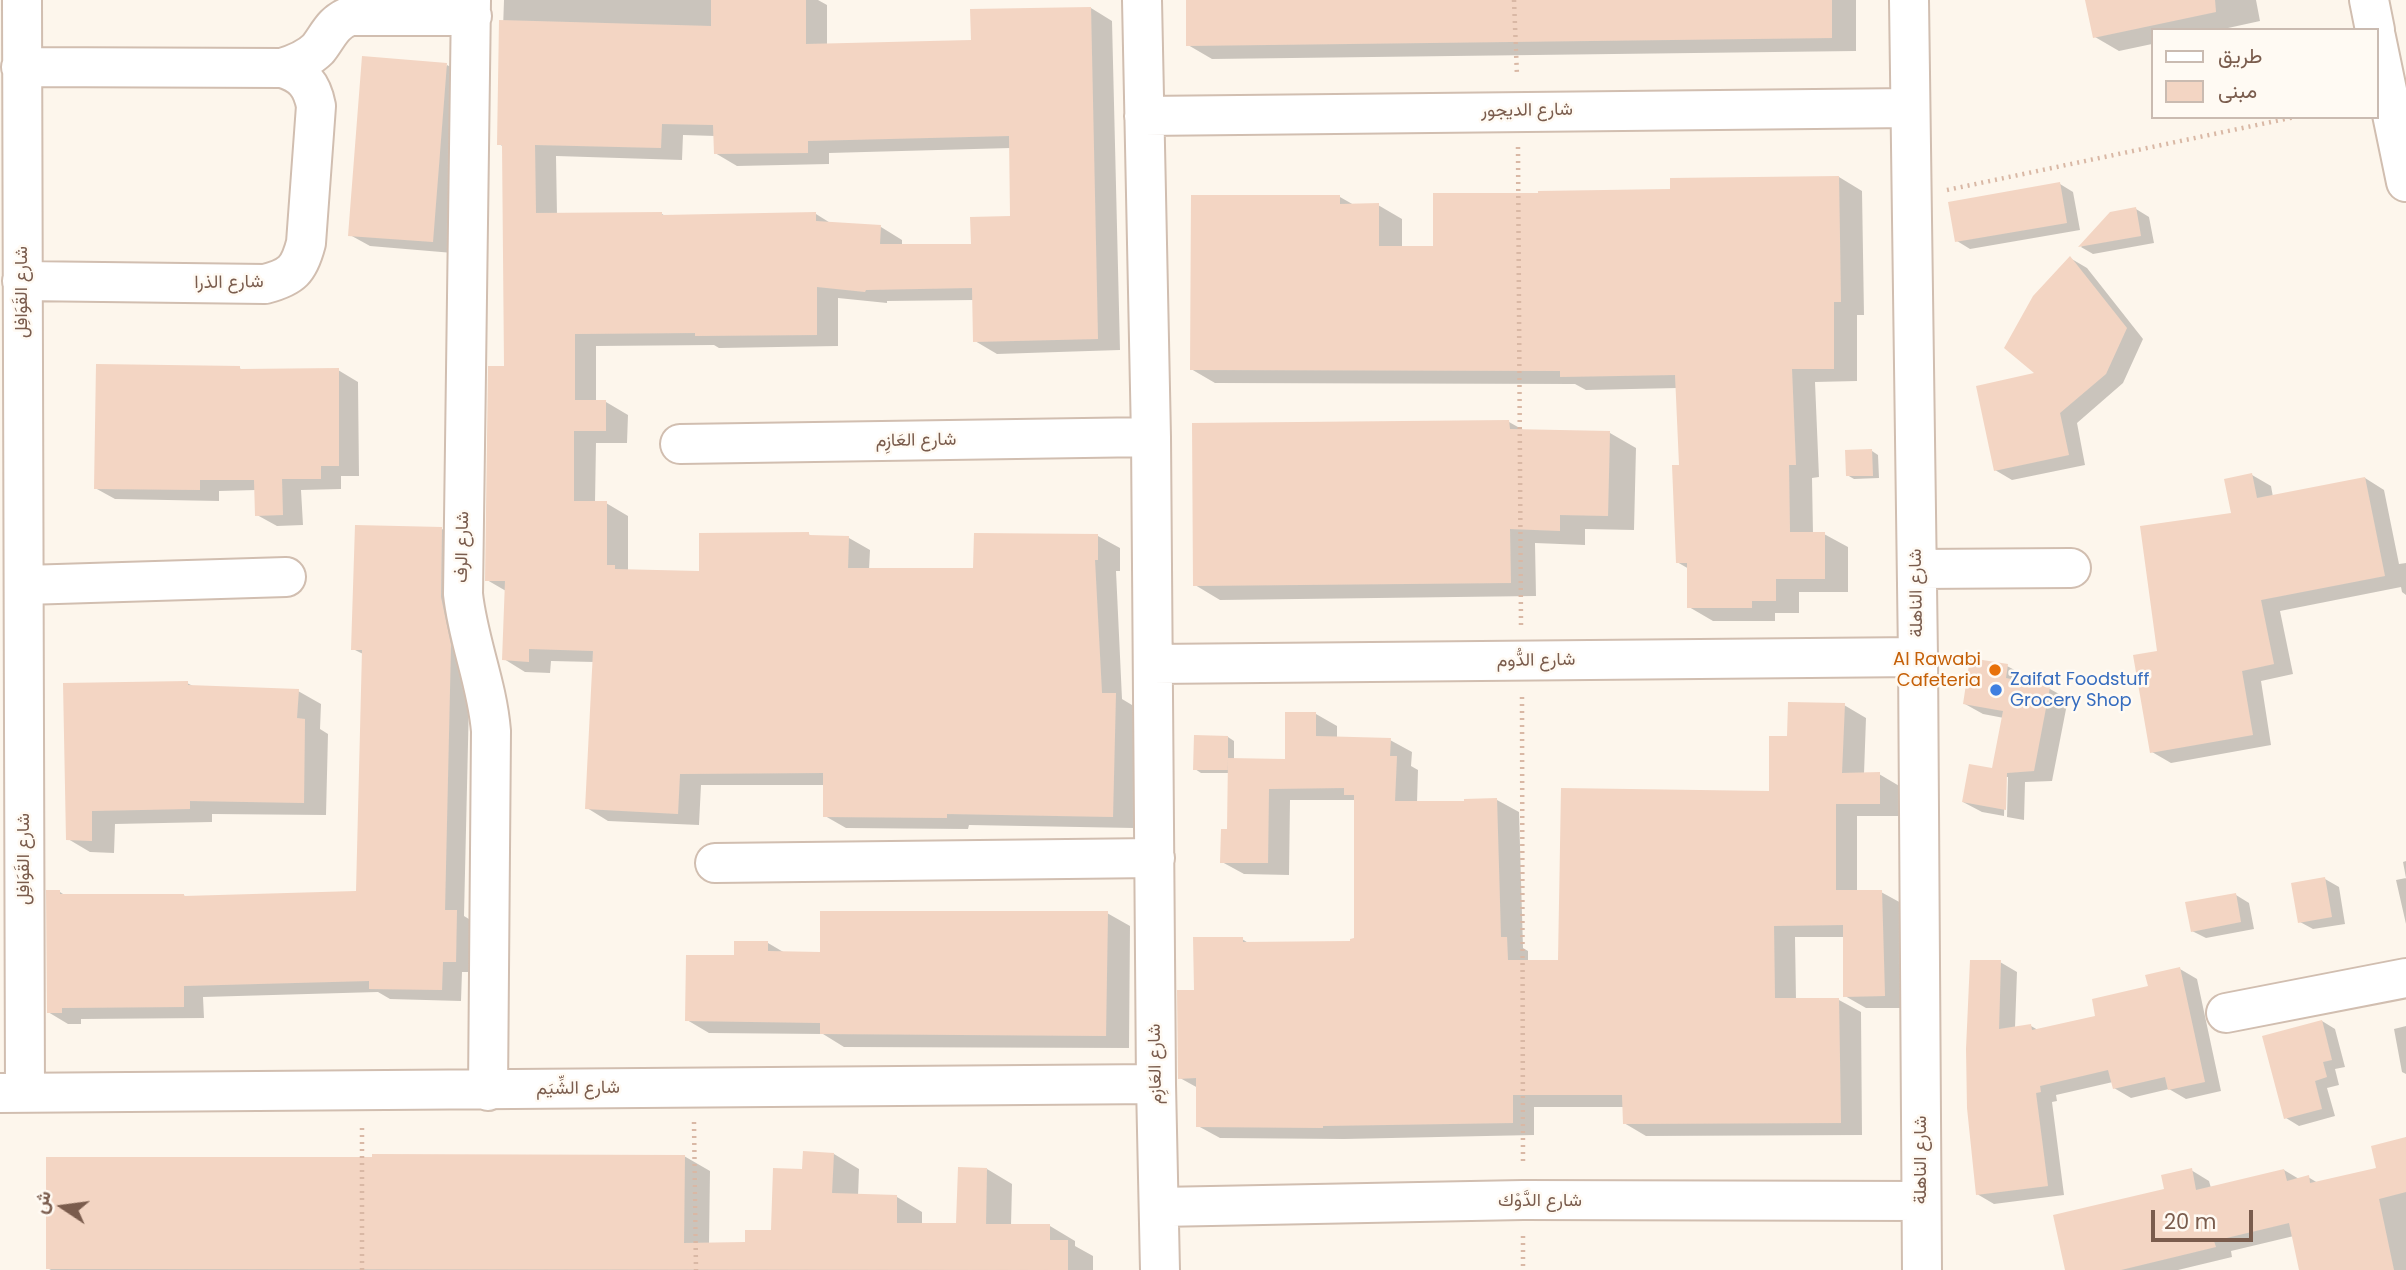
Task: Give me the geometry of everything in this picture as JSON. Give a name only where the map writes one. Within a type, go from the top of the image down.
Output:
[{"type":"street","name":"شارع القَوَافِل","points":[[12,1092],[24,585],[22,0]]},
{"type":"street","name":"شارع العَازِم","points":[[1142,0],[1151,437],[1160,1270]]},
{"type":"street","name":"شارع الناهلة","points":[[1909,0],[1918,656],[1922,1270]]},
{"type":"street","points":[[2369,0],[2375,28]]},
{"type":"street","points":[[21,67],[282,68],[305,59],[316,51],[333,25],[350,16],[471,8]]},
{"type":"street","name":"شارع الرف","points":[[471,8],[463,594],[471,643],[489,702],[491,731],[488,1091]]},
{"type":"street","points":[[2378,43],[2397,96],[2406,182]]},
{"type":"street","name":"شارع الذرا","points":[[22,281],[265,284],[285,278],[300,263],[306,243],[316,106],[306,80],[295,72],[282,68]]},
{"type":"street","name":"شارع الديجور","points":[[1144,116],[1910,108]]},
{"type":"street","name":"شارع العَازِم","points":[[680,444],[1151,437]]},
{"type":"street","points":[[1917,569],[2071,568]]},
{"type":"street","points":[[24,585],[286,577]]},
{"type":"street","name":"شارع الدُّوم","points":[[1153,664],[1918,656]]},
{"type":"street","points":[[715,863],[1154,858]]},
{"type":"street","points":[[2226,1013],[2406,978]]},
{"type":"street","name":"شارع الشِّيَم","points":[[12,1092],[488,1091],[693,1086],[1156,1084]]},
{"type":"street","name":"شارع الدَّوْك","points":[[1159,1207],[1523,1200],[1921,1201]]},
{"type":"path","points":[[1912,197],[2285,119]]},
{"type":"path","points":[[693,1086],[696,1270]]},
{"type":"path","points":[[362,1270],[363,1090]]},
{"type":"building","points":[[711,0],[806,0],[806,44],[971,40],[970,9],[1091,7],[1098,339],[973,342],[972,288],[865,292],[817,287],[817,335],[575,334],[575,400],[606,400],[606,431],[574,431],[574,501],[607,501],[607,565],[615,565],[615,569],[699,571],[699,533],[809,532],[809,535],[849,536],[848,568],[973,568],[974,533],[1098,534],[1098,560],[1095,560],[1102,693],[1116,693],[1113,817],[947,814],[947,818],[823,817],[823,773],[680,774],[678,814],[585,809],[593,651],[529,649],[529,662],[502,660],[505,581],[485,581],[488,366],[504,366],[502,145],[497,145],[499,20],[711,26]],"holes":[[[662,124],[713,125],[714,154],[808,153],[808,141],[1009,136],[1010,216],[970,217],[971,244],[880,244],[881,225],[816,221],[816,212],[662,215],[662,212],[536,213],[535,145],[661,148]]]},
{"type":"building","points":[[1186,0],[1832,0],[1832,38],[1186,46]]},
{"type":"building","points":[[2085,0],[2215,0],[2216,12],[2093,38]]},
{"type":"building","points":[[362,56],[447,63],[433,242],[348,236]]},
{"type":"building","points":[[1839,176],[1841,302],[1834,302],[1834,369],[1792,369],[1796,465],[1789,465],[1790,532],[1825,532],[1825,579],[1776,579],[1776,601],[1752,601],[1752,608],[1687,608],[1687,563],[1676,563],[1672,465],[1679,465],[1675,375],[1560,377],[1560,371],[1190,370],[1191,195],[1340,195],[1340,204],[1379,203],[1379,246],[1433,246],[1433,193],[1670,189],[1670,178]]},
{"type":"building","points":[[2060,182],[2067,223],[1955,242],[1948,202]]},
{"type":"building","points":[[2136,207],[2141,236],[2078,247],[2110,212]]},
{"type":"building","points":[[2070,256],[2127,328],[2106,374],[2060,413],[2069,455],[1994,471],[1976,386],[2034,373],[2004,348],[2033,296]]},
{"type":"building","points":[[96,364],[240,366],[240,369],[339,368],[339,466],[321,466],[321,479],[282,479],[283,515],[255,516],[254,480],[200,480],[200,490],[94,489]]},
{"type":"building","points":[[1509,420],[1510,429],[1610,431],[1608,516],[1560,515],[1560,531],[1510,529],[1511,583],[1193,586],[1192,423]]},
{"type":"building","points":[[1872,449],[1873,476],[1846,476],[1845,450]]},
{"type":"building","points":[[2252,473],[2257,498],[2365,477],[2385,576],[2261,600],[2274,664],[2242,671],[2253,735],[2150,753],[2133,655],[2157,651],[2140,526],[2231,513],[2224,479]]},
{"type":"building","points":[[355,525],[442,527],[441,597],[451,645],[445,910],[457,910],[456,962],[443,962],[442,990],[369,989],[369,981],[184,986],[184,1007],[62,1008],[62,1013],[47,1013],[46,890],[60,890],[60,894],[184,896],[356,891],[362,650],[351,650]]},
{"type":"building","points":[[1970,658],[2008,664],[2006,678],[2050,687],[2034,771],[2007,773],[2006,810],[1962,802],[1969,764],[1992,768],[2003,711],[1963,704]]},
{"type":"building","points":[[188,681],[188,685],[299,689],[297,718],[305,719],[304,803],[190,801],[190,809],[92,811],[92,841],[66,840],[63,683]]},
{"type":"building","points":[[1788,702],[1845,703],[1842,773],[1880,772],[1880,804],[1836,804],[1836,890],[1882,890],[1885,996],[1843,997],[1843,925],[1774,926],[1775,998],[1839,998],[1841,1123],[1623,1124],[1622,1095],[1513,1095],[1513,1123],[1323,1128],[1196,1127],[1196,1078],[1178,1079],[1177,990],[1194,990],[1193,937],[1243,937],[1243,942],[1350,941],[1354,938],[1354,795],[1344,795],[1344,788],[1269,789],[1268,863],[1220,863],[1221,829],[1227,829],[1228,758],[1285,759],[1285,712],[1316,712],[1316,736],[1391,738],[1390,756],[1397,756],[1395,801],[1497,798],[1501,937],[1507,937],[1508,960],[1558,960],[1561,788],[1769,791],[1769,736],[1787,736]]},
{"type":"building","points":[[1194,735],[1228,736],[1228,770],[1193,770]]},
{"type":"building","points":[[2325,877],[2332,917],[2298,923],[2291,883]]},
{"type":"building","points":[[2236,893],[2241,922],[2191,932],[2185,902]]},
{"type":"building","points":[[820,911],[1108,911],[1106,1036],[820,1034],[820,1023],[685,1021],[686,955],[734,955],[734,941],[768,941],[768,951],[820,952]]},
{"type":"building","points":[[1970,960],[2001,960],[1999,1029],[2031,1024],[2032,1030],[2095,1016],[2092,999],[2148,986],[2145,975],[2180,967],[2205,1082],[2168,1090],[2165,1077],[2113,1089],[2108,1070],[2040,1086],[2041,1092],[2036,1093],[2048,1186],[1976,1195],[1967,1108],[1966,1049]]},
{"type":"building","points":[[2322,1020],[2332,1060],[2323,1062],[2327,1077],[2315,1081],[2322,1109],[2284,1119],[2262,1036]]},
{"type":"building","points":[[2406,1137],[2406,1192],[2379,1199],[2394,1270],[2299,1270],[2289,1223],[2214,1241],[2216,1247],[2121,1270],[2065,1270],[2053,1215],[2164,1189],[2161,1175],[2192,1168],[2196,1190],[2284,1169],[2287,1181],[2309,1175],[2310,1183],[2376,1168],[2371,1146]]},
{"type":"building","points":[[803,1151],[834,1153],[832,1193],[897,1195],[897,1223],[956,1223],[958,1167],[987,1168],[986,1224],[1050,1224],[1050,1240],[1068,1240],[1068,1270],[46,1269],[46,1157],[685,1155],[684,1243],[745,1242],[745,1230],[771,1230],[773,1168],[802,1169]]},
{"type":"place","name":"Al Rawabi Cafeteria","points":[[1995,670]]},
{"type":"place","name":"Zaifat Foodstuff Grocery Shop","points":[[1996,690]]}]
